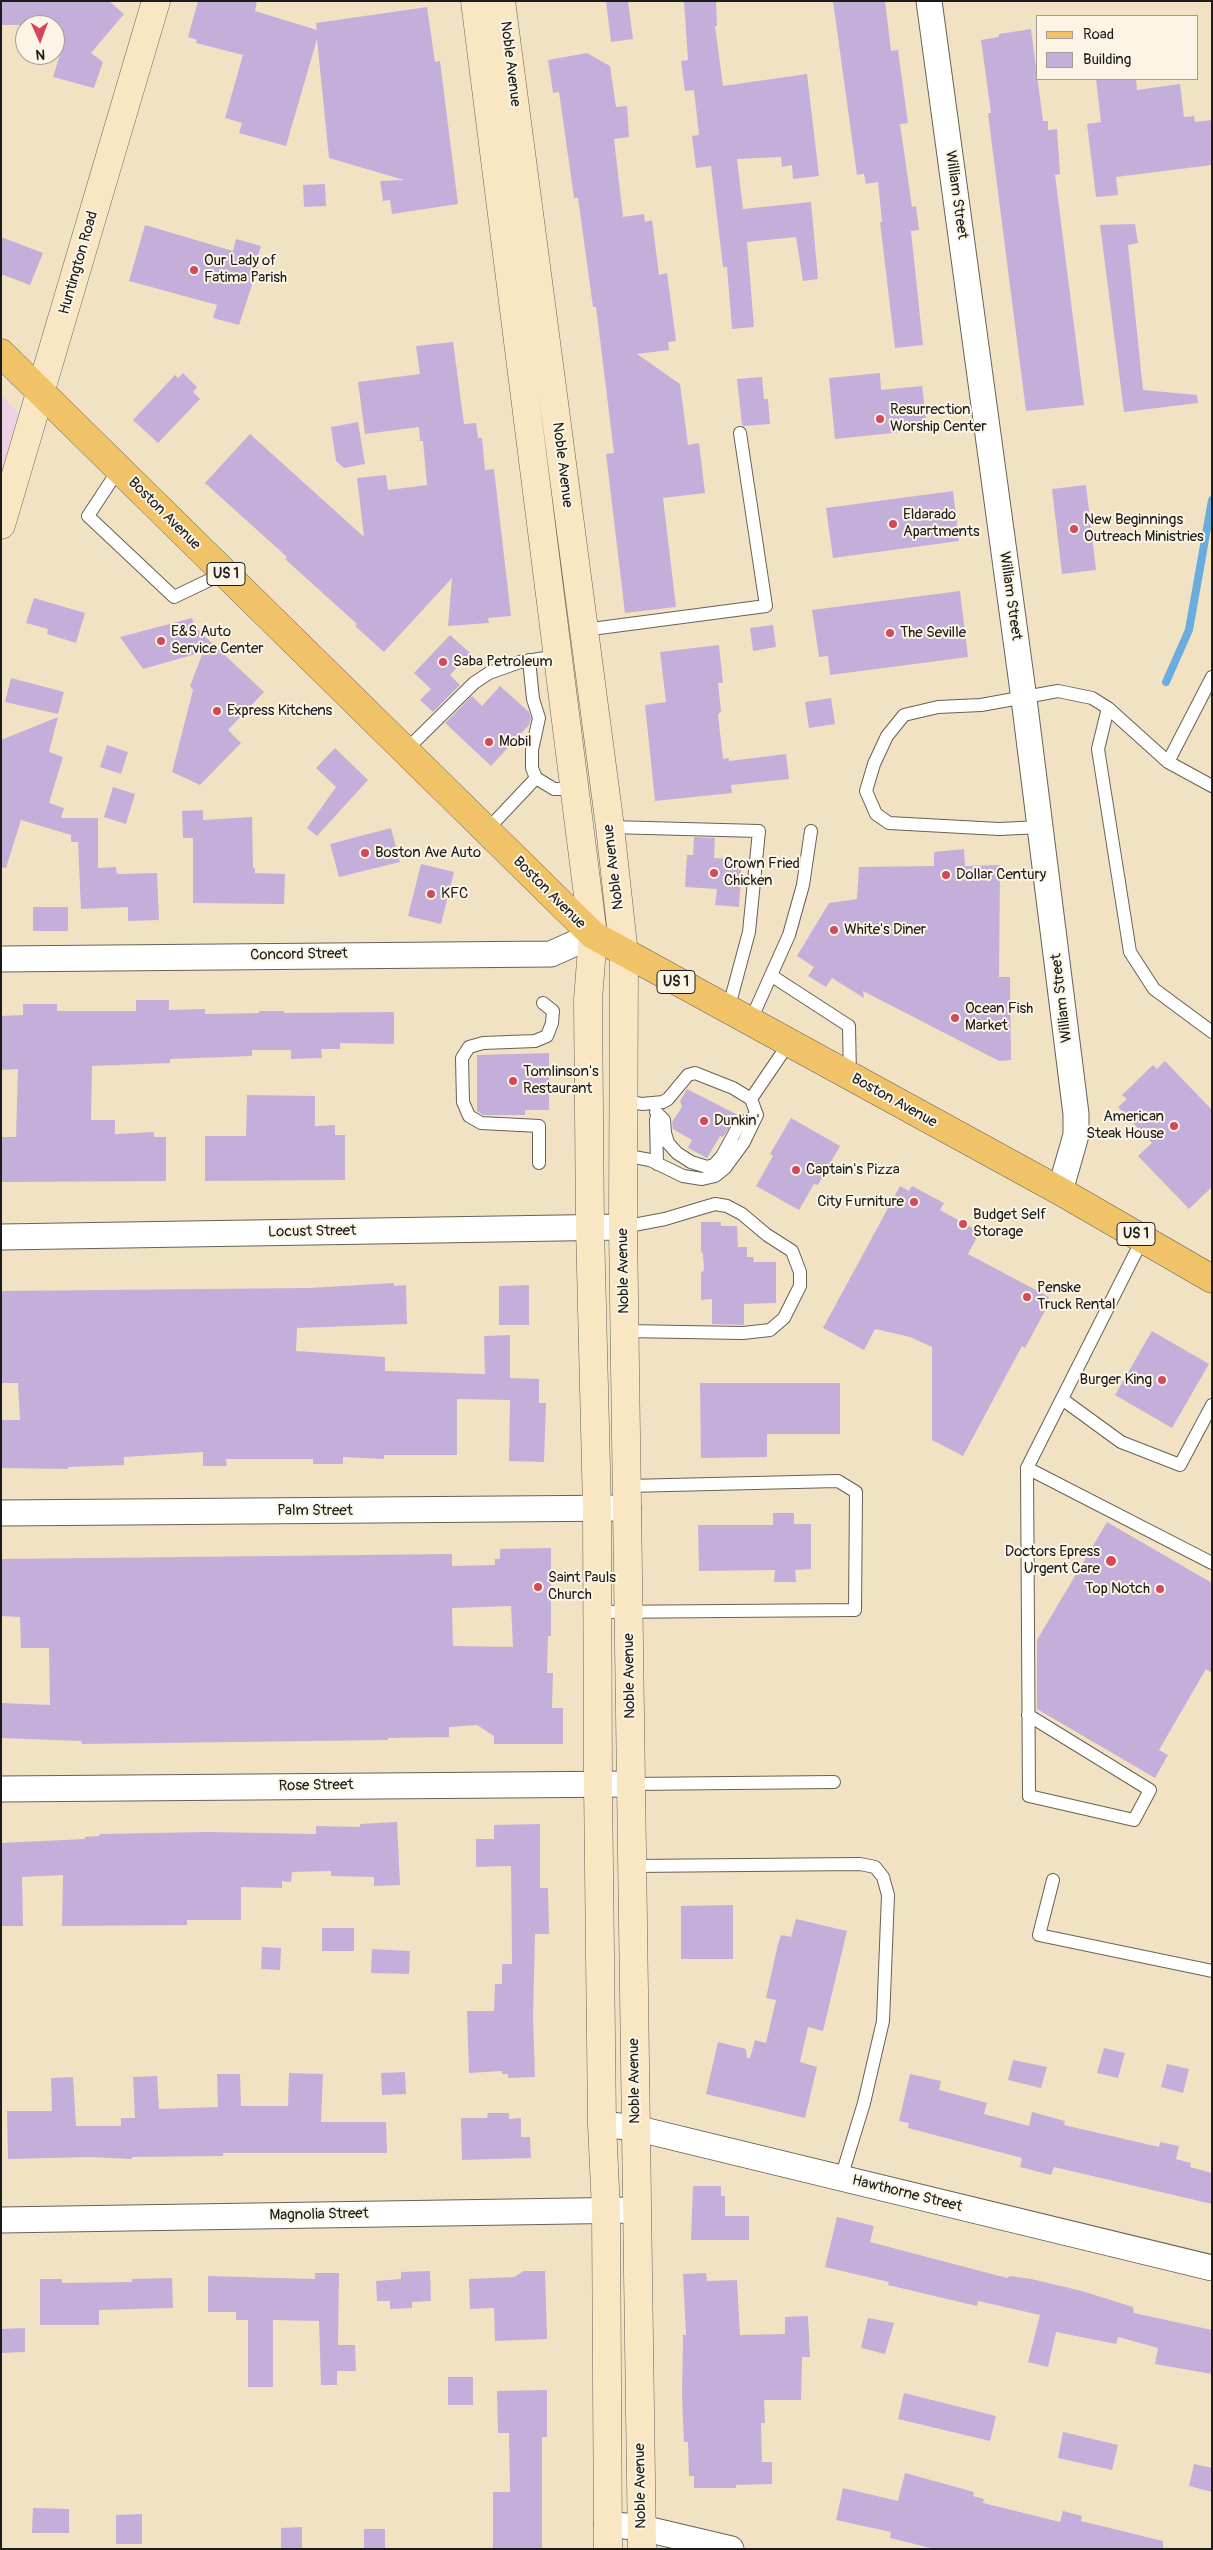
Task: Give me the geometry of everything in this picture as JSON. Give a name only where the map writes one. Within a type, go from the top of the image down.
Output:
[{"type":"main road","name":"Huntington Road","points":[[1,525],[156,1]]},
{"type":"main road","name":"Noble Avenue","points":[[475,1],[593,935],[588,1000],[590,1227],[597,1508],[598,1784],[602,2124],[606,2210],[608,2536]]},
{"type":"main road","name":"Noble Avenue","points":[[502,1],[610,827],[624,954],[623,1228],[642,2538]]},
{"type":"main road","name":"Boston Avenue","points":[[1,353],[593,935],[624,954],[1060,1190],[1212,1279]]},
{"type":"street","name":"William Street","points":[[929,1],[1041,827],[1076,1114],[1076,1134],[1060,1190]]},
{"type":"street","name":"Concord Street","points":[[1,959],[551,954],[593,935]]},
{"type":"street","name":"Locust Street","points":[[1,1237],[623,1228]]},
{"type":"street","name":"Palm Street","points":[[1,1513],[597,1508],[628,1497]]},
{"type":"street","name":"Rose Street","points":[[1,1789],[631,1784]]},
{"type":"street","name":"Hawthorne Street","points":[[602,2124],[636,2128],[1212,2268]]},
{"type":"street","name":"Magnolia Street","points":[[1,2220],[637,2210]]},
{"type":"street","points":[[608,2536],[642,2538],[731,2549]]},
{"type":"lane","points":[[584,630],[766,606],[740,433]]},
{"type":"lane","points":[[119,469],[88,516],[174,597],[224,573]]},
{"type":"lane","points":[[405,751],[474,683],[489,673],[529,660],[558,656]]},
{"type":"lane","points":[[529,660],[533,699],[539,718],[532,750],[532,768],[536,778],[554,789],[574,789]]},
{"type":"lane","points":[[1168,762],[1212,677]]},
{"type":"lane","points":[[1041,827],[999,829],[889,823],[876,814],[866,791],[874,764],[887,736],[904,715],[938,707],[1024,699],[1058,692],[1092,698],[1108,708],[1168,762],[1212,786]]},
{"type":"lane","points":[[1108,708],[1098,749],[1130,952],[1154,989],[1212,1032]]},
{"type":"lane","points":[[486,831],[536,778]]},
{"type":"lane","points":[[610,827],[759,831],[739,1016]]},
{"type":"lane","points":[[739,1016],[772,976],[789,935],[803,885],[811,831]]},
{"type":"lane","points":[[772,976],[849,1026],[850,1077]]},
{"type":"lane","points":[[539,1163],[539,1126],[480,1123],[469,1116],[463,1102],[462,1058],[469,1047],[483,1043],[535,1041],[547,1036],[552,1023],[553,1011],[543,1003]]},
{"type":"lane","points":[[752,1099],[789,1043]]},
{"type":"lane","points":[[623,1155],[650,1160],[684,1176],[702,1179],[715,1176],[725,1168],[744,1142],[757,1115],[752,1099],[733,1088],[695,1073],[683,1080],[668,1099],[656,1108]]},
{"type":"lane","points":[[624,1100],[656,1108],[664,1120],[666,1138],[677,1153],[691,1162],[707,1167],[714,1165],[722,1156],[739,1125],[757,1115]]},
{"type":"lane","points":[[656,1108],[657,1164]]},
{"type":"lane","points":[[623,1228],[665,1219],[715,1204],[727,1206],[742,1214],[767,1235],[792,1251],[799,1266],[800,1286],[784,1318],[770,1330],[743,1332],[625,1331]]},
{"type":"lane","points":[[1028,1715],[1150,1790],[1134,1820],[1029,1796],[1028,1715],[1027,1468],[1143,1238]]},
{"type":"lane","points":[[1062,1399],[1121,1442],[1180,1465],[1212,1405]]},
{"type":"lane","points":[[1027,1468],[1212,1562]]},
{"type":"lane","points":[[597,1612],[856,1610],[856,1492],[838,1481],[628,1497]]},
{"type":"lane","points":[[631,1784],[834,1782]]},
{"type":"lane","points":[[632,1866],[860,1864],[875,1867],[883,1877],[888,1895],[883,2021],[864,2103],[841,2178]]},
{"type":"lane","points":[[1053,1880],[1039,1935],[1212,1971]]},
{"type":"shaded area","points":[[1,395],[16,410],[18,415],[1,472]]},
{"type":"building","points":[[1,1],[109,1],[124,14],[91,53],[103,62],[94,88],[53,77],[57,65],[65,65],[65,15],[15,15],[15,25],[1,25]]},
{"type":"building","points":[[198,1],[257,1],[255,11],[317,30],[316,23],[427,7],[435,62],[440,61],[458,204],[392,214],[390,200],[383,201],[380,181],[404,180],[329,158],[317,39],[286,146],[239,133],[242,123],[225,118],[243,55],[196,43],[197,40],[188,37]]},
{"type":"building","points":[[606,1],[628,1],[633,39],[611,42]]},
{"type":"building","points":[[684,1],[716,1],[717,26],[715,26],[723,86],[807,74],[819,176],[793,179],[792,165],[782,167],[781,157],[737,159],[743,209],[811,202],[818,279],[803,281],[796,237],[747,242],[754,327],[732,329],[727,267],[723,267],[711,166],[696,168],[692,136],[699,135],[694,90],[685,91],[681,61],[688,60]]},
{"type":"building","points":[[833,1],[885,1],[891,51],[898,50],[908,123],[900,124],[912,207],[916,206],[919,230],[911,231],[923,345],[895,348],[880,222],[882,222],[878,182],[866,184],[864,174],[857,175]]},
{"type":"building","points":[[1031,29],[1036,80],[1038,80],[1043,121],[1048,121],[1048,130],[1057,129],[1060,174],[1055,175],[1084,405],[1026,411],[988,113],[991,113],[981,40],[999,37],[999,34]]},
{"type":"building","points":[[587,53],[610,66],[616,107],[627,106],[629,137],[614,139],[623,217],[644,214],[645,222],[652,220],[659,275],[667,273],[676,341],[668,342],[669,350],[637,354],[680,384],[688,445],[699,443],[705,493],[663,498],[676,607],[625,613],[606,454],[614,453],[596,307],[593,307],[578,198],[574,198],[559,92],[553,93],[548,60]]},
{"type":"building","points":[[1096,80],[1136,80],[1137,90],[1180,84],[1184,117],[1194,116],[1195,122],[1212,120],[1212,165],[1116,177],[1118,195],[1096,197],[1087,124],[1101,122]]},
{"type":"building","points":[[325,184],[326,206],[304,207],[303,185]]},
{"type":"building","points":[[1135,224],[1138,243],[1128,245],[1143,390],[1197,395],[1198,403],[1124,412],[1100,225]]},
{"type":"building","name":"Our Lady of Fatima Parish","points":[[145,225],[233,251],[236,239],[261,246],[257,259],[260,260],[239,325],[213,318],[217,305],[129,281]]},
{"type":"building","points":[[1,237],[43,253],[30,285],[1,274]]},
{"type":"building","points":[[453,342],[464,424],[476,423],[478,438],[482,438],[485,470],[494,469],[511,616],[488,618],[489,623],[448,626],[452,578],[384,652],[355,626],[357,624],[285,559],[287,557],[205,483],[250,434],[364,537],[357,478],[386,475],[388,490],[427,485],[423,441],[420,441],[419,427],[365,434],[358,382],[420,374],[416,346]]},
{"type":"building","points":[[183,373],[197,387],[193,392],[200,399],[158,443],[133,420],[175,375],[178,378]]},
{"type":"building","name":"Resurrection Worship Center","points":[[880,373],[881,390],[922,386],[927,426],[911,428],[911,431],[835,439],[829,378]]},
{"type":"building","points":[[762,377],[764,399],[768,399],[770,424],[744,426],[742,425],[737,379]]},
{"type":"building","points":[[358,422],[365,464],[344,468],[336,461],[331,427]]},
{"type":"building","name":"New Beginnings Outreach Ministries","points":[[1086,485],[1096,570],[1062,574],[1052,489]]},
{"type":"building","name":"Eldarado Apartments","points":[[953,491],[959,541],[833,558],[826,508]]},
{"type":"building","name":"The Seville","points":[[960,591],[968,657],[830,675],[828,656],[819,657],[812,610]]},
{"type":"building","points":[[34,598],[85,613],[76,643],[47,634],[48,629],[26,623]]},
{"type":"building","name":"Express Kitchens","points":[[192,618],[195,627],[264,692],[228,730],[241,743],[200,785],[172,772],[193,690],[190,686],[203,652],[143,669],[120,637]]},
{"type":"building","points":[[773,625],[776,647],[753,651],[750,628]]},
{"type":"building","name":"Saba Petroleum","points":[[450,635],[470,653],[450,675],[460,685],[433,712],[420,700],[431,689],[414,673]]},
{"type":"building","points":[[719,645],[723,683],[718,683],[721,711],[718,715],[723,759],[729,758],[729,761],[786,754],[789,779],[731,785],[732,793],[655,801],[645,705],[666,702],[660,652]]},
{"type":"building","points":[[11,678],[64,692],[58,714],[5,702]]},
{"type":"building","name":"Mobil","points":[[500,686],[529,712],[531,718],[529,725],[491,766],[445,723],[472,696],[482,706]]},
{"type":"building","points":[[831,698],[835,724],[809,728],[805,702]]},
{"type":"building","points":[[58,717],[49,752],[63,757],[49,803],[64,808],[61,818],[98,818],[98,868],[116,867],[117,874],[157,873],[159,920],[128,921],[128,907],[81,909],[78,842],[71,842],[71,835],[21,820],[6,868],[1,867],[1,740]]},
{"type":"building","points":[[107,745],[128,752],[121,774],[100,767]]},
{"type":"building","points":[[335,748],[368,780],[317,836],[307,828],[336,787],[316,768]]},
{"type":"building","points":[[113,787],[135,794],[126,824],[104,817]]},
{"type":"building","points":[[203,810],[203,820],[252,817],[253,868],[255,868],[255,873],[285,874],[284,904],[193,903],[193,838],[183,838],[182,811]]},
{"type":"building","name":"Boston Ave Auto","points":[[391,828],[400,862],[339,877],[330,844]]},
{"type":"building","name":"Crown Fried Chicken","points":[[694,837],[715,838],[714,858],[742,860],[739,907],[715,905],[717,889],[685,887],[687,855],[693,855]]},
{"type":"building","points":[[964,849],[965,866],[1000,865],[999,977],[1010,977],[1011,1060],[999,1061],[863,991],[864,998],[832,978],[826,987],[808,976],[814,967],[797,956],[829,903],[857,899],[859,867],[934,866],[934,852]]},
{"type":"building","name":"KFC","points":[[421,864],[454,872],[441,924],[408,916]]},
{"type":"building","points":[[33,907],[68,907],[68,931],[33,931]]},
{"type":"building","points":[[136,1000],[169,1000],[169,1010],[205,1009],[205,1014],[259,1013],[259,1011],[284,1011],[284,1013],[394,1012],[394,1044],[340,1043],[340,1049],[321,1049],[322,1058],[291,1059],[291,1050],[252,1050],[252,1056],[170,1059],[170,1063],[92,1066],[91,1120],[115,1120],[115,1134],[154,1132],[154,1137],[166,1137],[166,1181],[1,1182],[1,1137],[16,1137],[18,1069],[1,1070],[1,1016],[23,1015],[23,1004],[57,1004],[57,1011],[136,1011]]},
{"type":"building","name":"Tomlinson's Restaurant","points":[[549,1053],[549,1110],[525,1110],[525,1115],[483,1115],[477,1111],[477,1055]]},
{"type":"building","name":"American Steak House","points":[[1165,1061],[1212,1110],[1212,1187],[1189,1209],[1138,1156],[1152,1143],[1118,1107],[1127,1099],[1122,1095],[1153,1065],[1157,1069]]},
{"type":"building","name":"Dunkin'","points":[[687,1089],[738,1115],[723,1137],[720,1136],[707,1158],[688,1148],[692,1140],[673,1129],[672,1122],[682,1107],[680,1101]]},
{"type":"building","points":[[247,1095],[315,1096],[315,1126],[335,1125],[335,1135],[345,1135],[345,1180],[205,1181],[205,1136],[246,1136]]},
{"type":"building","name":"Captain's Pizza","points":[[791,1118],[840,1146],[818,1185],[814,1184],[799,1210],[756,1186],[773,1156],[770,1154]]},
{"type":"building","points":[[900,1186],[909,1191],[912,1186],[944,1203],[940,1210],[980,1232],[968,1254],[1049,1297],[1042,1310],[1045,1311],[1025,1348],[1022,1346],[963,1456],[932,1440],[932,1347],[910,1337],[875,1329],[864,1350],[823,1328]]},
{"type":"building","points":[[701,1222],[721,1222],[721,1226],[737,1226],[738,1247],[747,1247],[747,1257],[753,1257],[754,1262],[776,1262],[776,1303],[744,1304],[744,1325],[712,1324],[712,1299],[701,1300],[701,1273],[704,1270],[703,1254],[701,1251]]},
{"type":"building","points":[[394,1283],[394,1286],[406,1285],[407,1324],[297,1328],[296,1351],[385,1357],[385,1371],[485,1374],[484,1336],[510,1335],[510,1378],[539,1379],[539,1403],[546,1403],[544,1462],[509,1461],[510,1400],[457,1399],[457,1455],[384,1455],[384,1459],[343,1457],[343,1464],[313,1464],[313,1459],[226,1459],[227,1466],[203,1466],[203,1452],[124,1457],[124,1465],[68,1467],[68,1469],[1,1468],[1,1420],[20,1420],[18,1383],[1,1383],[1,1291],[309,1288]]},
{"type":"building","points":[[529,1285],[529,1325],[499,1325],[499,1286]]},
{"type":"building","name":"Burger King","points":[[1152,1331],[1209,1364],[1172,1428],[1115,1395]]},
{"type":"building","points":[[700,1383],[840,1383],[840,1434],[767,1434],[767,1457],[701,1458]]},
{"type":"building","points":[[773,1513],[794,1513],[794,1524],[811,1524],[811,1569],[795,1570],[796,1582],[774,1582],[775,1570],[699,1571],[698,1525],[773,1525]]},
{"type":"building","points":[[1107,1522],[1212,1583],[1212,1673],[1206,1669],[1159,1750],[1168,1755],[1155,1778],[1037,1709],[1037,1640]]},
{"type":"building","points":[[551,1548],[551,1636],[548,1636],[547,1673],[553,1673],[552,1708],[563,1708],[563,1744],[494,1744],[494,1736],[477,1725],[449,1727],[449,1737],[388,1738],[388,1740],[82,1744],[81,1741],[1,1738],[1,1703],[50,1705],[49,1648],[21,1648],[20,1617],[1,1616],[1,1559],[452,1554],[452,1566],[495,1565],[495,1559],[500,1559],[500,1549]],"holes":[[[511,1606],[513,1647],[453,1646],[452,1608]]]},
{"type":"building","points":[[397,1822],[400,1885],[374,1886],[374,1877],[331,1876],[331,1871],[292,1872],[291,1882],[282,1881],[282,1888],[241,1887],[241,1920],[187,1920],[187,1925],[62,1926],[63,1875],[22,1877],[23,1926],[2,1926],[1,1843],[85,1839],[85,1837],[99,1836],[100,1834],[208,1832],[316,1834],[316,1826],[360,1827],[360,1824]]},
{"type":"building","points":[[540,1824],[540,1888],[548,1888],[549,1934],[535,1934],[533,2015],[535,2077],[508,2078],[508,2074],[502,2074],[502,2071],[469,2073],[467,2011],[494,2011],[495,1984],[502,1984],[502,1964],[512,1964],[511,1866],[476,1867],[476,1839],[494,1839],[494,1825]]},
{"type":"building","points":[[733,1905],[733,1959],[681,1959],[681,1906]]},
{"type":"building","points":[[796,1919],[847,1931],[823,2031],[808,2027],[800,2062],[817,2067],[805,2118],[706,2094],[718,2042],[746,2049],[747,2058],[750,2058],[755,2040],[766,2043],[776,2000],[766,1998],[778,1944],[781,1935],[791,1937]]},
{"type":"building","points":[[322,1928],[354,1928],[354,1951],[322,1951]]},
{"type":"building","points":[[262,1947],[281,1948],[280,1970],[261,1969]]},
{"type":"building","points":[[372,1949],[410,1951],[409,1974],[371,1973]]},
{"type":"building","points":[[1104,2048],[1125,2053],[1118,2078],[1097,2073]]},
{"type":"building","points":[[1013,2060],[1047,2067],[1041,2088],[1008,2080]]},
{"type":"building","points":[[1167,2064],[1189,2069],[1183,2093],[1161,2087]]},
{"type":"building","points":[[405,2072],[406,2094],[382,2095],[381,2073]]},
{"type":"building","points":[[289,2073],[323,2074],[321,2122],[386,2122],[387,2153],[223,2153],[223,2156],[132,2157],[132,2159],[90,2157],[8,2159],[7,2111],[52,2111],[51,2078],[73,2077],[76,2126],[121,2126],[121,2118],[135,2118],[133,2077],[157,2076],[159,2109],[218,2107],[217,2074],[240,2074],[241,2106],[288,2106]]},
{"type":"building","points":[[910,2074],[941,2081],[939,2090],[987,2103],[984,2114],[1029,2126],[1032,2112],[1065,2121],[1064,2125],[1159,2147],[1160,2142],[1179,2146],[1176,2159],[1191,2163],[1190,2167],[1212,2173],[1212,2204],[1054,2167],[1051,2175],[1020,2167],[1022,2158],[908,2128],[909,2123],[899,2121]]},
{"type":"building","points":[[488,2113],[509,2113],[509,2119],[521,2118],[521,2137],[530,2137],[531,2158],[462,2160],[461,2118],[487,2118]]},
{"type":"building","points":[[693,2186],[721,2186],[721,2196],[725,2196],[725,2216],[749,2216],[749,2240],[691,2240]]},
{"type":"building","points":[[837,2217],[874,2226],[870,2242],[1007,2278],[1010,2276],[1031,2279],[1082,2291],[1133,2307],[1134,2313],[1212,2330],[1212,2374],[1155,2364],[1158,2348],[1118,2337],[1116,2344],[1056,2332],[1048,2367],[1028,2362],[1040,2315],[978,2301],[977,2306],[888,2285],[889,2282],[825,2267]]},
{"type":"building","points":[[430,2271],[431,2301],[412,2302],[412,2308],[390,2309],[390,2301],[377,2301],[376,2281],[401,2279],[401,2272]]},
{"type":"building","points":[[524,2271],[545,2271],[547,2339],[495,2341],[494,2308],[470,2309],[469,2279],[514,2277]]},
{"type":"building","points":[[315,2273],[339,2273],[338,2345],[355,2345],[356,2371],[337,2371],[337,2385],[321,2385],[319,2321],[273,2320],[273,2387],[248,2387],[248,2320],[236,2320],[236,2312],[208,2312],[208,2276],[315,2279]]},
{"type":"building","points":[[706,2273],[707,2281],[737,2280],[740,2335],[785,2334],[785,2317],[808,2316],[810,2357],[802,2357],[801,2400],[764,2400],[765,2423],[761,2423],[762,2462],[772,2462],[772,2484],[736,2485],[736,2488],[694,2488],[694,2476],[689,2476],[688,2442],[684,2442],[682,2396],[683,2335],[686,2335],[683,2274]]},
{"type":"building","points":[[172,2278],[173,2308],[99,2310],[99,2325],[40,2325],[40,2279],[62,2279],[62,2283],[132,2282],[132,2279]]},
{"type":"building","points":[[868,2318],[894,2323],[885,2354],[861,2348]]},
{"type":"building","points":[[25,2328],[25,2352],[1,2353],[1,2329]]},
{"type":"building","points":[[448,2377],[473,2377],[473,2405],[448,2405]]},
{"type":"building","points":[[547,2390],[547,2437],[542,2437],[542,2549],[493,2549],[493,2492],[510,2492],[509,2433],[498,2433],[497,2391]]},
{"type":"building","points":[[904,2393],[996,2416],[990,2441],[898,2419]]},
{"type":"building","points":[[1063,2432],[1118,2445],[1112,2470],[1058,2458]]},
{"type":"building","points":[[1194,2464],[1212,2468],[1212,2492],[1189,2486]]},
{"type":"building","points":[[905,2473],[974,2492],[973,2496],[984,2499],[983,2503],[1060,2522],[1063,2511],[1082,2516],[1081,2521],[1163,2541],[1163,2549],[935,2549],[890,2538],[891,2532],[836,2520],[843,2488],[898,2501]]},
{"type":"building","points":[[33,2508],[69,2509],[69,2533],[32,2533]]},
{"type":"building","points":[[142,2514],[142,2544],[116,2544],[116,2515]]},
{"type":"building","points":[[302,2527],[302,2549],[281,2549],[281,2528]]},
{"type":"building","points":[[364,2529],[385,2529],[385,2549],[364,2549]]},
{"type":"waterway","points":[[1166,682],[1189,630],[1212,500]]},
{"type":"place","name":"Our Lady of Fatima Parish","points":[[194,270]]},
{"type":"place","name":"Resurrection Worship Center","points":[[880,419]]},
{"type":"place","name":"Eldarado Apartments","points":[[893,524]]},
{"type":"place","name":"New Beginnings Outreach Ministries","points":[[1074,529]]},
{"type":"place","name":"The Seville","points":[[890,633]]},
{"type":"place","name":"E&S Auto Service Center","points":[[161,641]]},
{"type":"place","name":"Saba Petroleum","points":[[443,662]]},
{"type":"place","name":"Express Kitchens","points":[[217,711]]},
{"type":"place","name":"Mobil","points":[[489,742]]},
{"type":"place","name":"Boston Ave Auto","points":[[365,853]]},
{"type":"place","name":"Crown Fried Chicken","points":[[714,873]]},
{"type":"place","name":"Dollar Century","points":[[946,875]]},
{"type":"place","name":"KFC","points":[[431,894]]},
{"type":"place","name":"White's Diner","points":[[834,930]]},
{"type":"place","name":"Ocean Fish Market","points":[[955,1018]]},
{"type":"place","name":"Tomlinson's Restaurant","points":[[513,1081]]},
{"type":"place","name":"Dunkin'","points":[[704,1121]]},
{"type":"place","name":"American Steak House","points":[[1174,1126]]},
{"type":"place","name":"Captain's Pizza","points":[[796,1170]]},
{"type":"place","name":"City Furniture","points":[[914,1202]]},
{"type":"place","name":"Budget Self Storage","points":[[963,1224]]},
{"type":"place","name":"Penske Truck Rental","points":[[1027,1297]]},
{"type":"place","name":"Burger King","points":[[1162,1380]]},
{"type":"place","name":"Doctors Epress Urgent Care","points":[[1111,1561]]},
{"type":"place","name":"Saint Pauls Church","points":[[538,1587]]},
{"type":"place","name":"Top Notch","points":[[1160,1589]]}]
